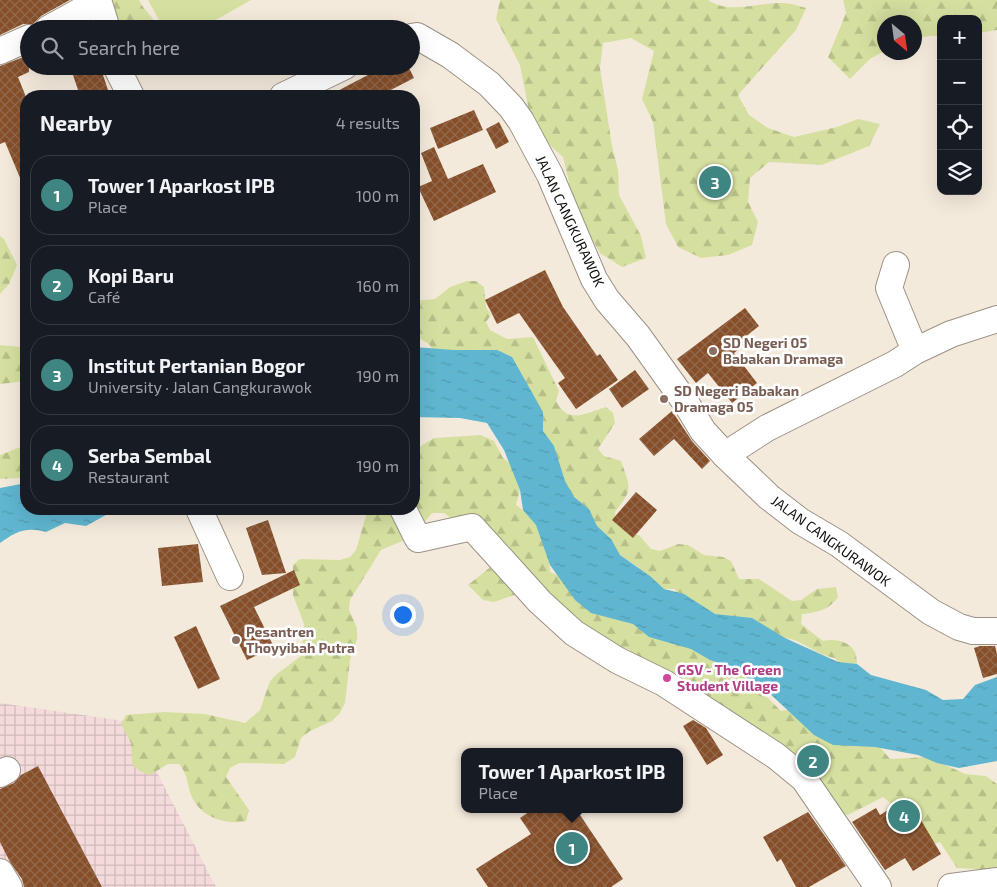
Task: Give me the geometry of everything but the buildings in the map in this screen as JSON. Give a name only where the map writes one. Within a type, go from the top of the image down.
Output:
[{"type":"street","points":[[64,20],[79,12],[94,0]]},
{"type":"street","points":[[98,0],[104,20]]},
{"type":"street","name":"JALAN CANGKURAWOK","points":[[420,38],[450,54],[489,84],[521,121],[550,175],[594,279],[607,300],[638,336],[686,403],[703,431],[725,455],[769,497],[800,521],[839,544],[931,612],[959,627],[973,631],[997,631]]},
{"type":"street","points":[[0,51],[20,42]]},
{"type":"street","points":[[120,75],[128,90]]},
{"type":"street","points":[[295,90],[326,75]]},
{"type":"street","points":[[896,265],[889,288],[915,351]]},
{"type":"street","points":[[725,455],[767,428],[895,364],[915,351],[951,334],[997,319]]},
{"type":"street","points":[[207,515],[230,577]]},
{"type":"street","points":[[406,515],[418,539],[472,527],[540,602],[574,633],[617,660],[664,683],[776,756],[804,779],[878,887]]},
{"type":"street","points":[[0,872],[8,887]]},
{"type":"street","points":[[951,887],[997,881]]},
{"type":"shaded area","points":[[0,703],[131,722],[216,887],[0,887]]},
{"type":"green space","points":[[106,0],[139,0],[154,20],[113,20]]},
{"type":"green space","points":[[148,0],[251,0],[216,20],[159,20]]},
{"type":"green space","points":[[500,0],[708,0],[725,7],[783,3],[806,8],[796,30],[738,95],[749,115],[768,128],[794,137],[837,127],[858,119],[880,124],[869,146],[822,165],[769,162],[750,178],[748,202],[758,222],[752,245],[728,255],[701,258],[678,247],[666,224],[653,122],[642,99],[654,51],[631,38],[603,43],[600,68],[612,146],[618,170],[619,195],[641,236],[646,258],[622,267],[600,253],[575,208],[563,157],[543,139],[530,116],[520,65],[496,19]]},
{"type":"green space","points":[[843,0],[997,0],[997,30],[982,32],[982,15],[937,15],[937,36],[922,38],[922,15],[877,15],[877,55],[870,59],[850,79],[828,57],[846,13]]},
{"type":"green space","points":[[0,236],[4,239],[17,265],[9,284],[0,294]]},
{"type":"green space","points":[[467,281],[476,281],[484,287],[486,307],[491,315],[486,322],[490,330],[507,339],[533,337],[559,391],[556,401],[566,413],[572,415],[585,414],[606,407],[613,413],[615,423],[598,449],[604,456],[621,461],[627,478],[627,493],[615,512],[616,522],[630,535],[639,535],[651,549],[660,551],[678,544],[688,545],[704,555],[723,557],[731,561],[739,579],[759,579],[792,601],[801,600],[817,589],[836,587],[838,597],[834,602],[822,610],[802,614],[801,624],[823,641],[837,640],[851,646],[856,655],[858,671],[838,662],[835,658],[822,654],[792,639],[716,622],[679,599],[675,589],[664,589],[651,583],[638,567],[620,555],[440,361],[429,344],[420,339],[420,300],[435,299],[450,287]]},
{"type":"green space","points":[[0,345],[20,347],[20,382],[0,384]]},
{"type":"green space","points":[[481,435],[494,441],[503,458],[511,464],[520,490],[516,505],[547,536],[550,572],[569,580],[624,621],[700,644],[710,660],[730,667],[749,679],[781,711],[800,708],[873,739],[890,759],[928,757],[965,774],[986,776],[997,784],[997,870],[957,868],[940,842],[918,850],[892,804],[883,797],[848,815],[837,811],[819,798],[819,776],[636,657],[628,649],[585,642],[526,596],[514,595],[494,602],[483,600],[468,585],[493,565],[454,520],[444,513],[432,513],[412,537],[381,550],[350,600],[349,610],[357,628],[357,639],[350,660],[345,703],[340,713],[332,721],[310,731],[301,738],[295,757],[284,764],[239,763],[230,768],[226,777],[249,810],[246,821],[218,820],[206,814],[193,799],[185,773],[179,764],[168,764],[150,775],[139,771],[132,764],[131,743],[121,724],[126,715],[164,712],[205,714],[245,723],[260,710],[270,681],[301,656],[304,624],[293,595],[293,565],[300,559],[340,560],[350,557],[356,550],[366,515],[420,515],[420,446],[434,438]]},
{"type":"green space","points":[[20,447],[20,478],[0,479],[0,455]]},
{"type":"water","points":[[420,347],[497,350],[512,357],[543,412],[543,431],[554,446],[565,481],[574,497],[589,509],[597,526],[611,539],[620,555],[650,576],[664,589],[684,594],[715,614],[752,618],[785,638],[838,662],[857,664],[871,675],[926,690],[943,700],[963,699],[975,685],[997,677],[997,761],[959,768],[937,763],[918,755],[875,747],[833,745],[814,735],[766,690],[730,667],[710,660],[691,649],[649,637],[633,624],[591,613],[575,600],[550,565],[536,525],[523,510],[520,490],[504,450],[487,423],[460,418],[420,417]]},
{"type":"water","points":[[20,484],[20,515],[106,515],[86,526],[65,523],[46,532],[39,530],[21,531],[0,543],[0,488]]},
{"type":"place","name":"Institut Pertanian Bogor","points":[[715,182]]},
{"type":"place","name":"SD Negeri 05 Babakan Dramaga","points":[[713,351]]},
{"type":"place","name":"SD Negeri Babakan Dramaga 05","points":[[664,399]]},
{"type":"place","name":"Pesantren Thoyyibah Putra","points":[[236,640]]},
{"type":"place","name":"GSV - The Green Student Village","points":[[667,678]]},
{"type":"place","name":"Kopi Baru","points":[[813,761]]},
{"type":"place","name":"Serba Sembal","points":[[904,816]]},
{"type":"place","name":"Tower 1 Aparkost IPB","points":[[572,848]]}]
